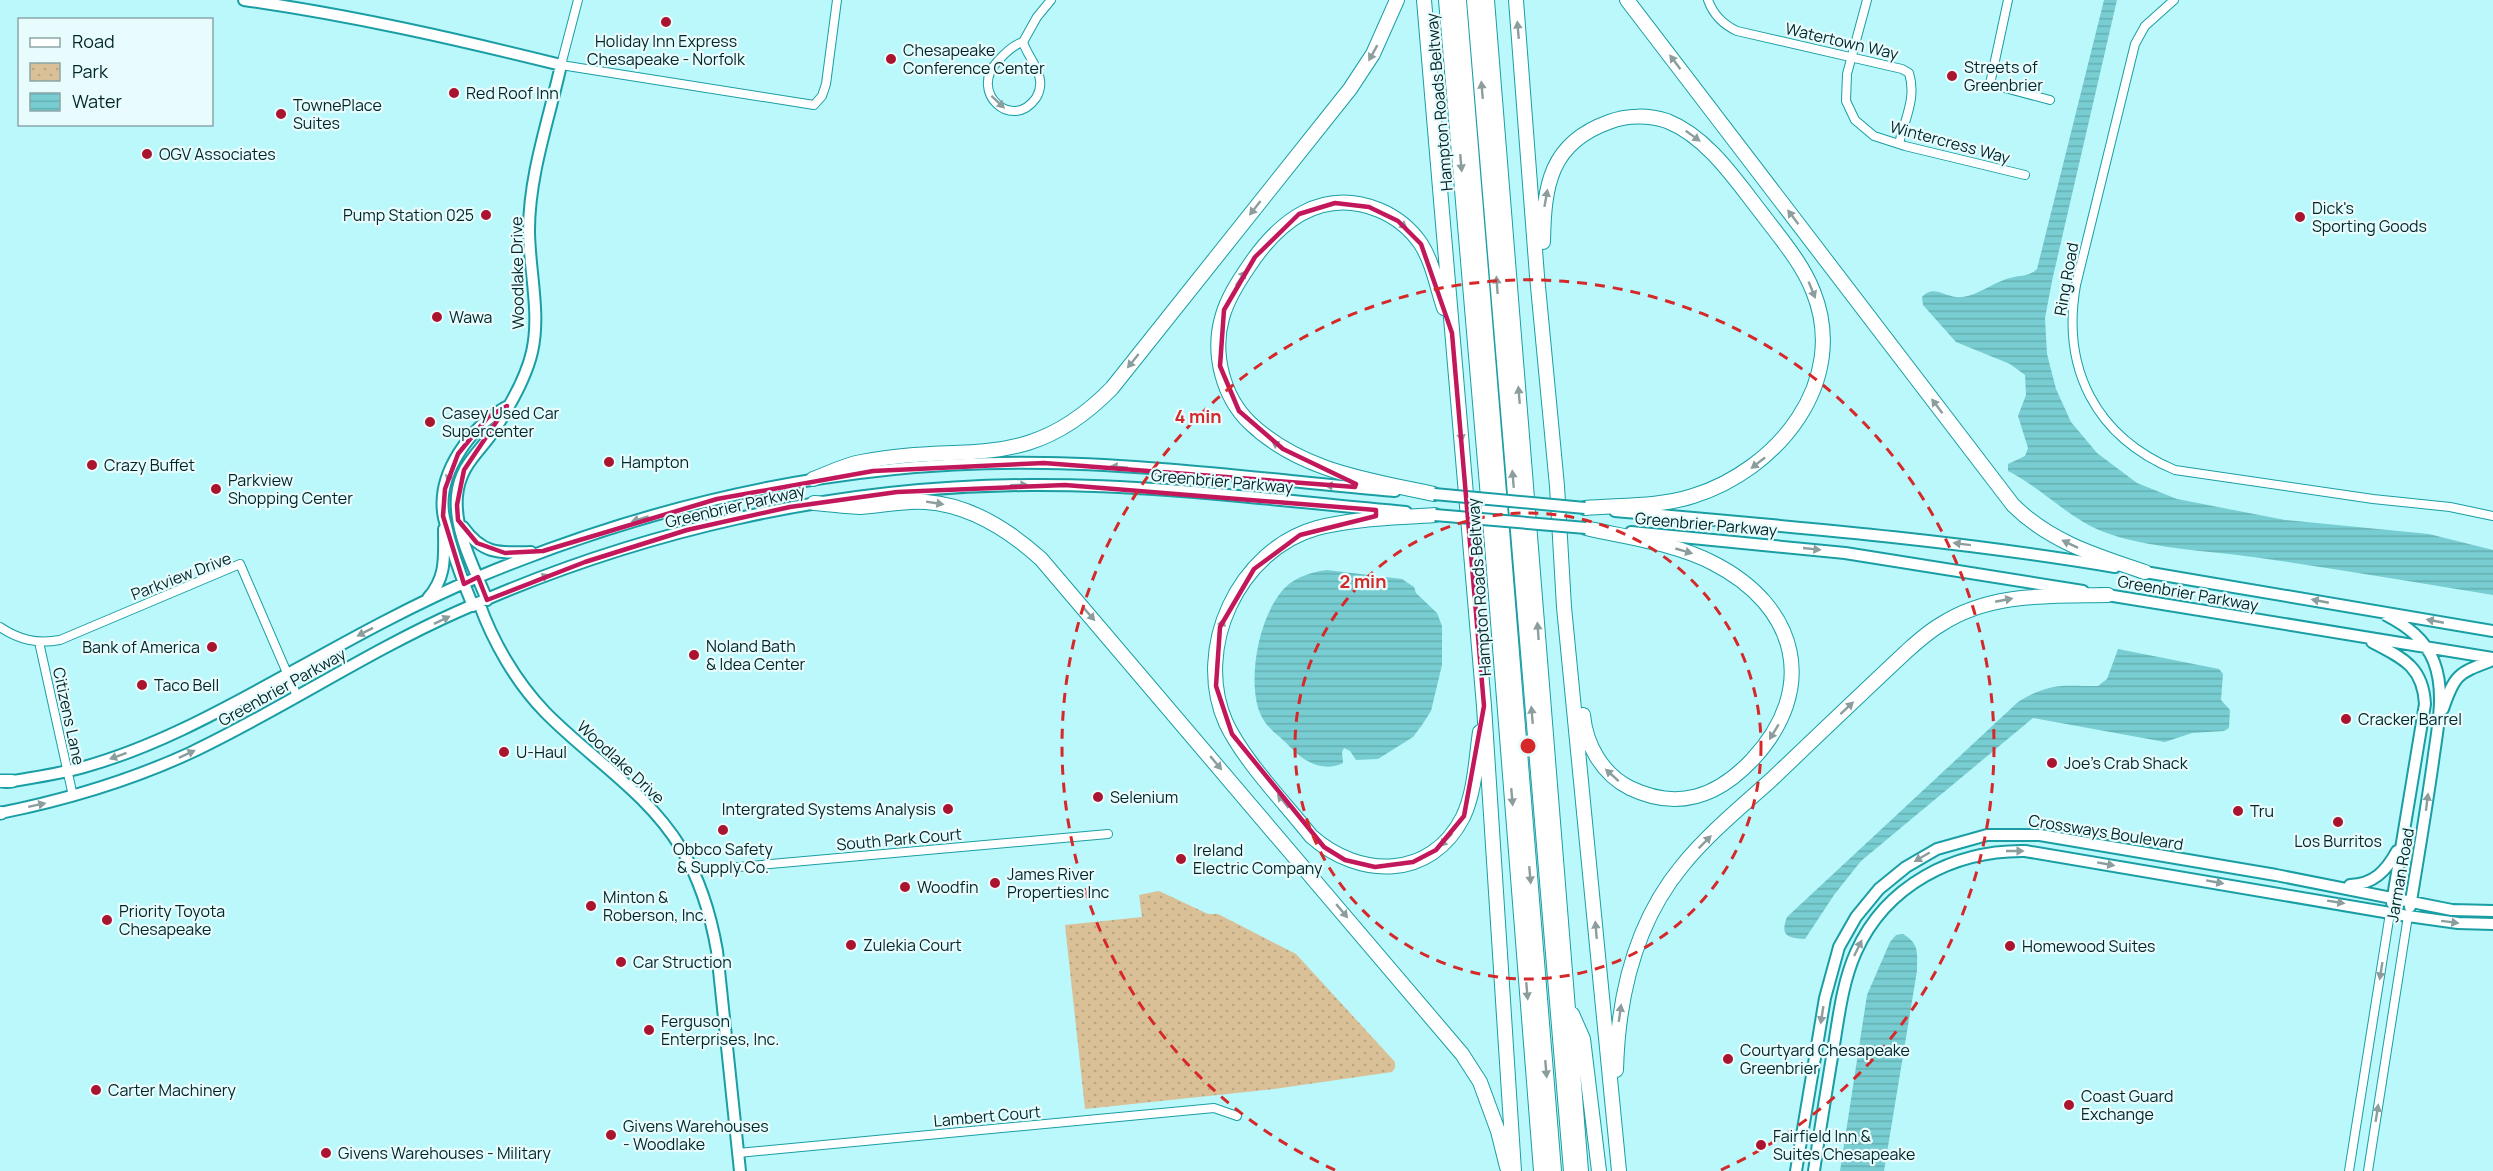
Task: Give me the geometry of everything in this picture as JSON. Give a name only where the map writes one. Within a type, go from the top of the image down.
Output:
[{"type":"highway","points":[[813,479],[859,462],[1014,448],[1060,430],[1080,417],[1112,388],[1350,89],[1373,54],[1397,0]]},
{"type":"highway","points":[[1424,0],[1484,706],[1514,1171]]},
{"type":"highway","name":"Hampton Roads Beltway","points":[[1446,0],[1491,523],[1541,1171]]},
{"type":"highway","points":[[1459,0],[1554,1171]]},
{"type":"highway","points":[[1474,0],[1571,1171]]},
{"type":"highway","points":[[1487,0],[1581,1171]]},
{"type":"highway","points":[[1516,0],[1541,319],[1557,486],[1564,607],[1618,1171]]},
{"type":"highway","points":[[1627,0],[2013,505],[2049,534],[2086,552],[2145,572]]},
{"type":"highway","points":[[1541,319],[1543,215],[1549,180],[1558,159],[1574,141],[1594,128],[1616,119],[1641,117],[1666,121],[1682,128],[1703,143],[1791,254],[1809,282],[1819,311],[1822,345],[1814,385],[1789,433],[1764,458],[1733,479],[1689,497],[1585,508]]},
{"type":"highway","points":[[1434,494],[1347,475],[1314,465],[1264,436],[1239,411],[1227,388],[1220,366],[1218,345],[1220,326],[1224,309],[1240,278],[1277,231],[1307,210],[1335,203],[1347,203],[1369,207],[1388,214],[1413,234],[1428,258],[1452,333]]},
{"type":"highway","points":[[814,503],[860,507],[924,502],[952,506],[1003,529],[1041,558],[1462,1054],[1480,1082],[1498,1131],[1508,1171]]},
{"type":"highway","points":[[1435,515],[1316,528],[1289,541],[1266,558],[1237,592],[1220,627],[1215,656],[1218,699],[1227,725],[1238,743],[1311,836],[1346,860],[1375,867],[1401,865],[1423,857],[1436,850],[1456,829],[1468,802],[1484,706]]},
{"type":"highway","points":[[1564,607],[1576,656],[1588,739],[1605,768],[1626,786],[1644,795],[1668,800],[1709,793],[1727,783],[1743,769],[1776,729],[1790,699],[1793,669],[1790,651],[1780,624],[1762,599],[1730,573],[1700,556],[1586,528]]},
{"type":"highway","points":[[1614,1135],[1617,1035],[1627,975],[1643,931],[1654,909],[1667,886],[1696,851],[1907,651],[1940,624],[1963,612],[2000,600],[2040,596],[2108,595]]},
{"type":"highway","points":[[1568,1005],[1583,1040],[1599,1171]]},
{"type":"main road","points":[[244,0],[321,12],[414,31],[561,65]]},
{"type":"main road","name":"Woodlake Drive","points":[[480,603],[478,577],[458,520],[458,491],[464,470],[497,427],[525,375],[533,350],[535,325],[529,228],[532,194],[561,65]]},
{"type":"main road","name":"Woodlake Drive","points":[[507,406],[488,417],[458,454],[445,489],[443,516],[464,584],[480,603],[498,646],[532,697],[553,720],[627,784],[652,810],[681,848],[693,872],[709,917],[717,951],[740,1171]]},
{"type":"main road","name":"Greenbrier Parkway","points":[[4,782],[68,771],[109,759],[165,738],[425,602],[478,577],[543,551],[648,516],[737,494],[813,479],[928,466],[1044,463],[1129,467],[1958,543],[2493,631]]},
{"type":"main road","name":"Greenbrier Parkway","points":[[0,813],[73,796],[123,780],[188,754],[399,641],[480,603],[551,574],[654,540],[756,514],[814,503],[934,489],[1065,485],[1178,491],[1836,552],[1993,575],[2493,659]]},
{"type":"main road","points":[[425,602],[437,588],[443,575],[443,516]]},
{"type":"main road","points":[[458,520],[471,538],[484,548],[505,553],[543,551]]},
{"type":"main road","name":"Jarman Road","points":[[2378,611],[2411,630],[2427,648],[2439,678],[2437,729],[2427,808],[2408,916]]},
{"type":"main road","name":"Jarman Road","points":[[2364,637],[2410,665],[2418,674],[2424,687],[2425,704],[2390,913]]},
{"type":"main road","points":[[2437,729],[2448,694],[2458,676],[2468,669],[2493,659]]},
{"type":"main road","name":"Crossways Boulevard","points":[[1796,1171],[1824,1003],[1839,947],[1856,917],[1879,889],[1906,867],[1929,854],[1977,837],[2023,834],[2333,886],[2452,910],[2493,911]]},
{"type":"main road","points":[[2333,886],[2360,885],[2379,876],[2391,862],[2402,843]]},
{"type":"main road","name":"Crossways Boulevard","points":[[1814,1171],[1843,995],[1855,953],[1873,922],[1896,897],[1917,880],[1940,867],[1991,852],[2025,851],[2408,916],[2458,923],[2493,924]]},
{"type":"street","points":[[578,0],[561,65],[814,105],[822,96],[826,84],[837,0]]},
{"type":"street","name":"Wintercress Way","points":[[1868,0],[1847,74],[1846,101],[1855,120],[1874,136],[2025,175]]},
{"type":"street","points":[[2008,0],[1990,84],[2050,100]]},
{"type":"street","name":"Ring Road","points":[[2174,0],[2145,26],[2135,44],[2076,285],[2072,309],[2074,352],[2078,370],[2094,404],[2106,421],[2135,450],[2152,461],[2175,470],[2373,499],[2450,507],[2493,516]]},
{"type":"street","points":[[1023,42],[1039,74],[1041,87],[1029,106],[1012,111],[1002,108],[992,98],[988,79],[996,63],[1017,44],[1023,42],[1048,1]]},
{"type":"street","name":"Watertown Way","points":[[1708,1],[1725,24],[1737,31],[1902,69],[1909,73],[1912,88],[1911,101],[1899,144]]},
{"type":"street","name":"Parkview Drive","points":[[0,627],[24,639],[39,642],[67,637],[240,564],[297,696]]},
{"type":"street","name":"Citizens Lane","points":[[39,642],[73,796]]},
{"type":"street","name":"South Park Court","points":[[693,872],[1108,834]]},
{"type":"street","name":"Jarman Road","points":[[2349,1171],[2390,913]]},
{"type":"street","name":"Jarman Road","points":[[2368,1171],[2408,916]]},
{"type":"street","name":"Lambert Court","points":[[738,1153],[1214,1108],[1237,1116]]},
{"type":"highlighted area","points":[[1335,203],[1369,207],[1398,221],[1421,244],[1452,333],[1484,706],[1464,816],[1436,850],[1413,862],[1375,867],[1345,860],[1324,847],[1232,734],[1216,686],[1220,627],[1254,569],[1300,535],[1376,516],[1376,510],[1065,485],[897,492],[790,507],[687,530],[585,562],[487,600],[478,577],[464,584],[443,516],[445,489],[458,454],[488,417],[507,406],[464,470],[457,505],[458,520],[477,543],[505,553],[543,551],[717,499],[873,471],[1044,463],[1355,487],[1356,484],[1283,449],[1239,411],[1220,366],[1224,310],[1255,257],[1299,214]]},
{"type":"green space","points":[[1159,891],[1208,914],[1218,914],[1296,954],[1395,1062],[1392,1072],[1274,1089],[1085,1109],[1065,925],[1142,917],[1139,895]]},
{"type":"water","points":[[2104,0],[2117,0],[2045,318],[2047,354],[2056,389],[2071,422],[2097,453],[2137,483],[2177,499],[2285,520],[2429,534],[2493,550],[2493,595],[2283,561],[2138,542],[2091,526],[2008,471],[2008,464],[2025,456],[2028,448],[2018,416],[2026,395],[2025,375],[2010,364],[1956,342],[1923,305],[1922,297],[1934,291],[1963,297],[2004,280],[2028,275],[2037,269]]},
{"type":"water","points":[[1327,570],[1402,579],[1414,587],[1416,593],[1437,613],[1442,626],[1442,665],[1431,711],[1413,737],[1378,759],[1356,760],[1350,751],[1344,748],[1343,763],[1328,767],[1307,761],[1269,728],[1260,713],[1255,682],[1255,664],[1263,626],[1279,595],[1298,578]]},
{"type":"water","points":[[2118,649],[2219,669],[2223,674],[2221,700],[2230,710],[2229,728],[2224,731],[2192,733],[2165,742],[2033,718],[1861,861],[1834,895],[1805,939],[1787,935],[1784,928],[1787,917],[2018,702],[2039,691],[2056,686],[2098,686],[2107,679]]},
{"type":"water","points":[[1903,934],[1915,945],[1917,971],[1884,1171],[1840,1171],[1867,995],[1890,942],[1896,935]]},
{"type":"place","name":"Holiday Inn Express Chesapeake - Norfolk","points":[[666,22]]},
{"type":"place","name":"Chesapeake Conference Center","points":[[891,59]]},
{"type":"place","name":"Streets of Greenbrier","points":[[1952,76]]},
{"type":"place","name":"Red Roof Inn","points":[[454,93]]},
{"type":"place","name":"TownePlace Suites","points":[[281,114]]},
{"type":"place","name":"OGV Associates","points":[[147,154]]},
{"type":"place","name":"Pump Station 025","points":[[486,215]]},
{"type":"place","name":"Dick's Sporting Goods","points":[[2300,217]]},
{"type":"place","name":"Wawa","points":[[437,317]]},
{"type":"place","name":"Casey Used Car Supercenter","points":[[430,422]]},
{"type":"place","name":"Hampton","points":[[609,462]]},
{"type":"place","name":"Crazy Buffet","points":[[92,465]]},
{"type":"place","name":"Parkview Shopping Center","points":[[216,489]]},
{"type":"place","name":"Bank of America","points":[[212,647]]},
{"type":"place","name":"Noland Bath & Idea Center","points":[[694,655]]},
{"type":"place","name":"Taco Bell","points":[[142,685]]},
{"type":"place","name":"Cracker Barrel","points":[[2346,719]]},
{"type":"place","name":"U-Haul","points":[[504,752]]},
{"type":"place","name":"Joe's Crab Shack","points":[[2052,763]]},
{"type":"place","name":"Selenium","points":[[1098,797]]},
{"type":"place","name":"Intergrated Systems Analysis","points":[[948,809]]},
{"type":"place","name":"Tru","points":[[2238,811]]},
{"type":"place","name":"Los Burritos","points":[[2338,822]]},
{"type":"place","name":"Obbco Safety & Supply Co.","points":[[723,830]]},
{"type":"place","name":"Ireland Electric Company","points":[[1181,859]]},
{"type":"place","name":"James River Properties Inc","points":[[995,883]]},
{"type":"place","name":"Woodfin","points":[[905,887]]},
{"type":"place","name":"Minton & Roberson, Inc.","points":[[591,906]]},
{"type":"place","name":"Priority Toyota Chesapeake","points":[[107,920]]},
{"type":"place","name":"Zulekia Court","points":[[851,945]]},
{"type":"place","name":"Homewood Suites","points":[[2010,946]]},
{"type":"place","name":"Car Struction","points":[[621,962]]},
{"type":"place","name":"Ferguson Enterprises, Inc.","points":[[649,1030]]},
{"type":"place","name":"Courtyard Chesapeake Greenbrier","points":[[1728,1059]]},
{"type":"place","name":"Carter Machinery","points":[[96,1090]]},
{"type":"place","name":"Coast Guard Exchange","points":[[2069,1105]]},
{"type":"place","name":"Givens Warehouses - Woodlake","points":[[611,1135]]},
{"type":"place","name":"Fairfield Inn & Suites Chesapeake","points":[[1761,1145]]},
{"type":"place","name":"Givens Warehouses - Military","points":[[326,1153]]}]
